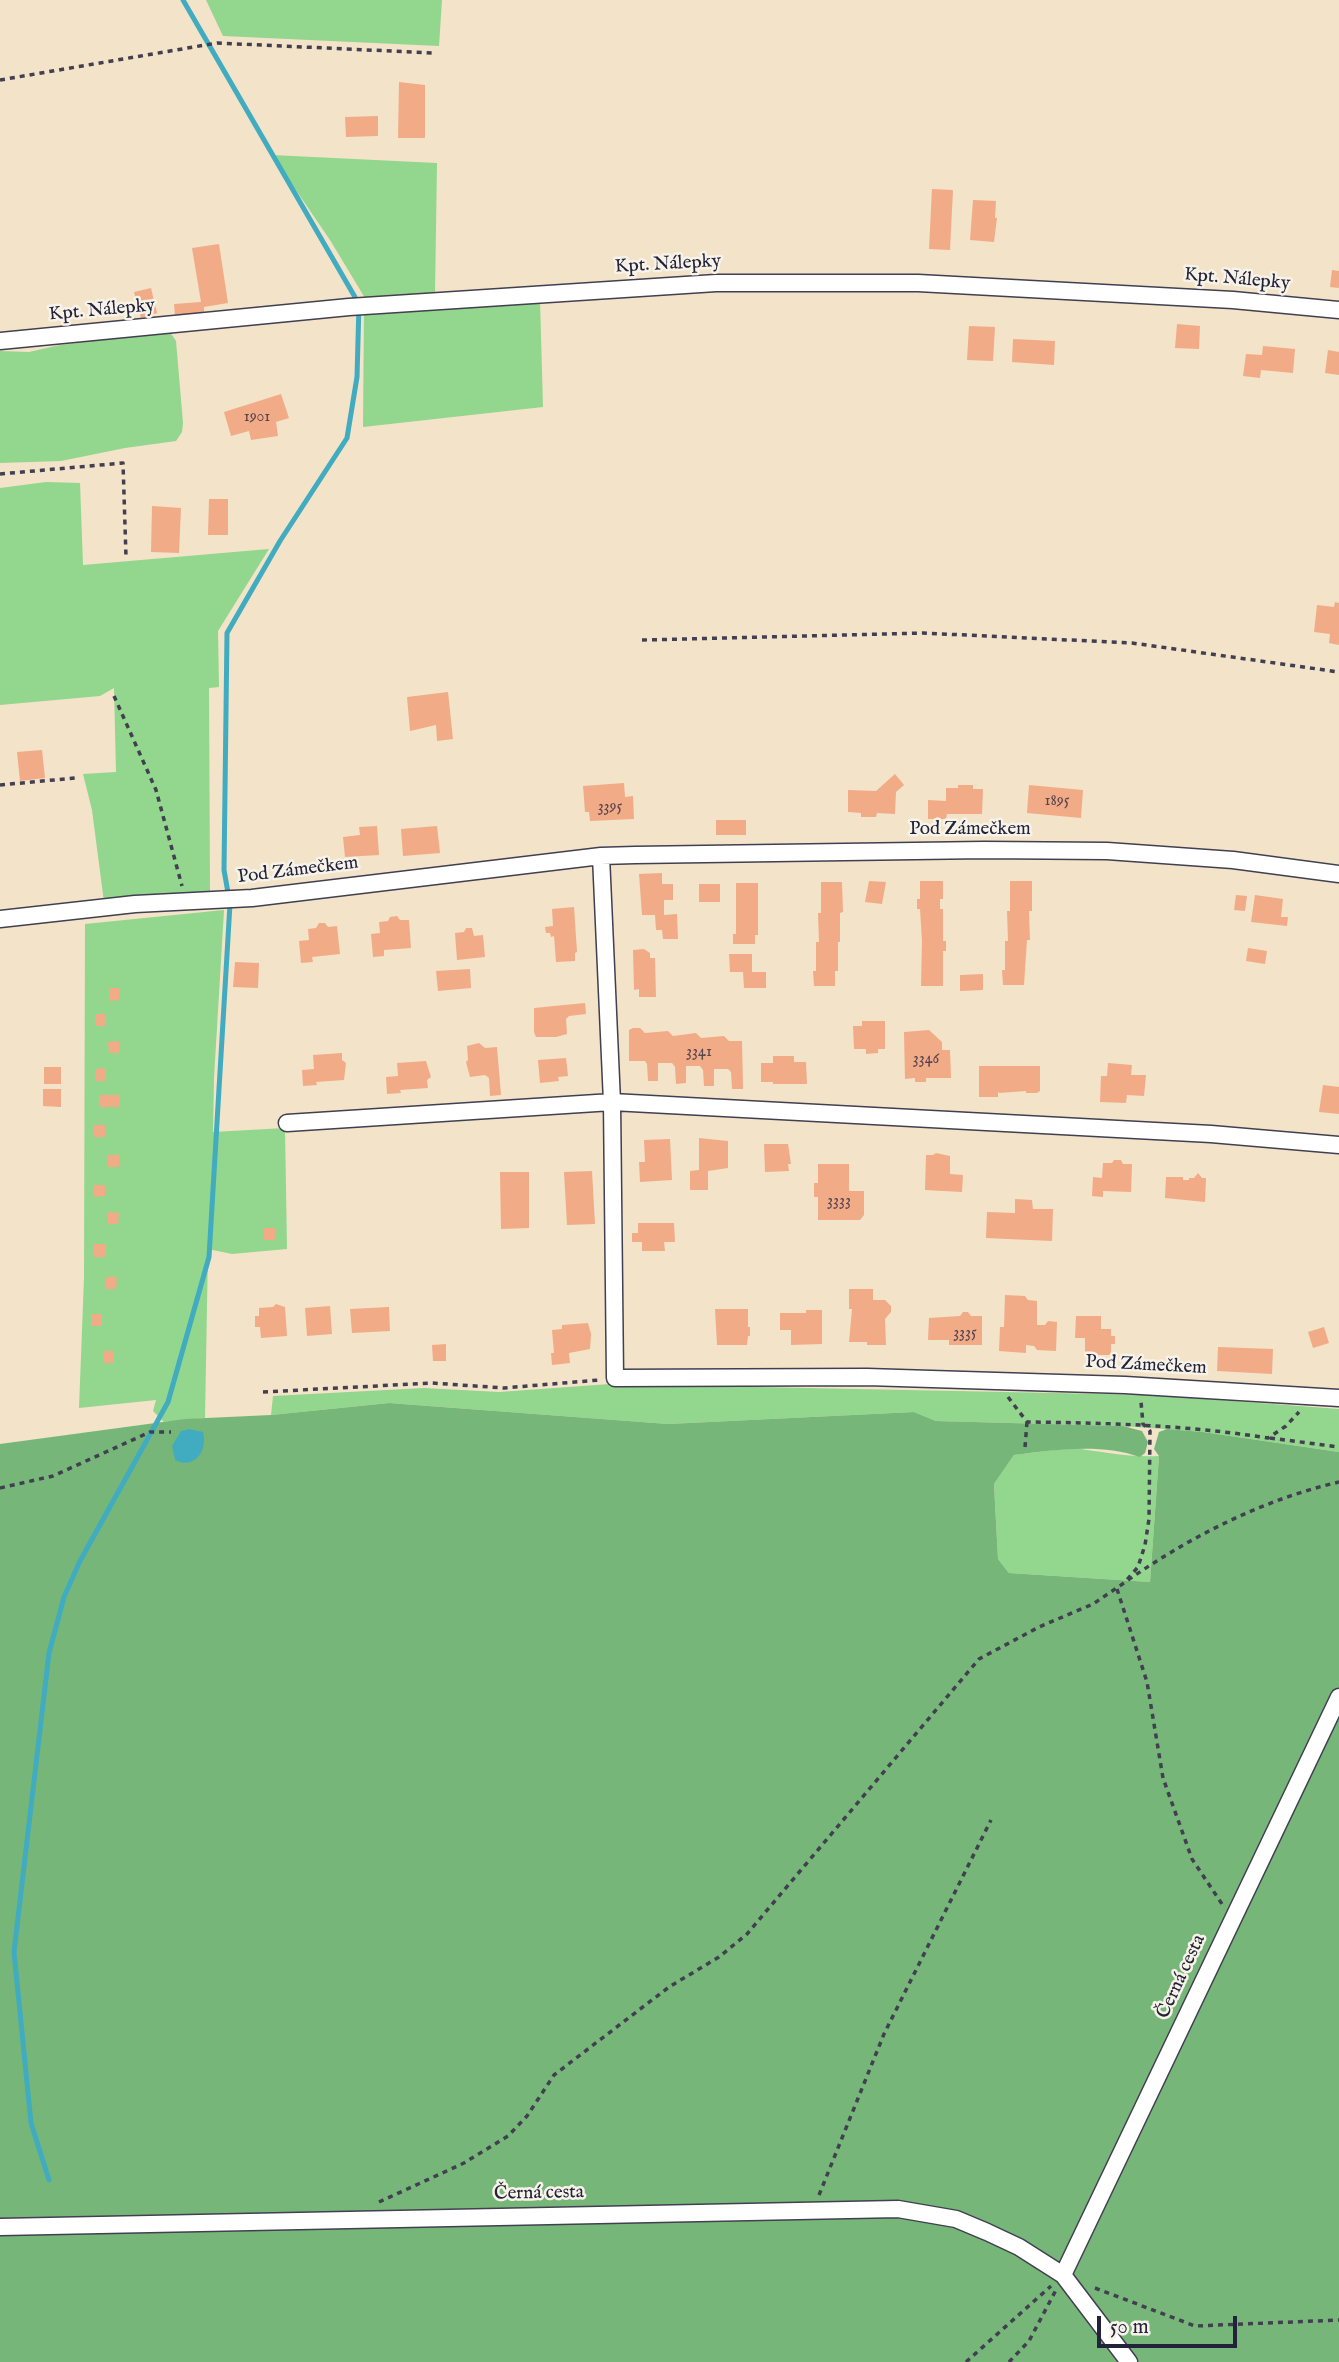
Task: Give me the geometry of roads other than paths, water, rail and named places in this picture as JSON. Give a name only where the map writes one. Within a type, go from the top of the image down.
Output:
[{"type":"street","name":"Kpt. Nálepky","points":[[0,341],[356,306],[716,283],[918,283],[1233,300],[1339,310]]},
{"type":"street","name":"Pod Zámečkem","points":[[0,919],[135,904],[229,900],[601,856],[833,851],[1107,851],[1233,860],[1339,874]]},
{"type":"street","points":[[601,856],[612,1102]]},
{"type":"street","name":"Pod Zámečkem","points":[[612,1102],[615,1378],[867,1377],[1339,1398]]},
{"type":"street","points":[[287,1123],[612,1102],[1211,1134],[1339,1145]]},
{"type":"street","name":"Černá cesta","points":[[1063,2276],[1339,1697]]},
{"type":"street","name":"Černá cesta","points":[[0,2227],[898,2208],[956,2219],[1020,2247],[1063,2276],[1129,2362]]},
{"type":"water","points":[[189,1429],[203,1432],[201,1452],[194,1461],[188,1463],[175,1460],[172,1446],[181,1431]]},
{"type":"waterway","points":[[49,2180],[31,2123],[14,1952],[49,1653],[64,1597],[80,1561],[168,1402],[209,1257],[230,904],[224,870],[227,633],[280,541],[347,438],[357,377],[359,304],[183,0]]}]
